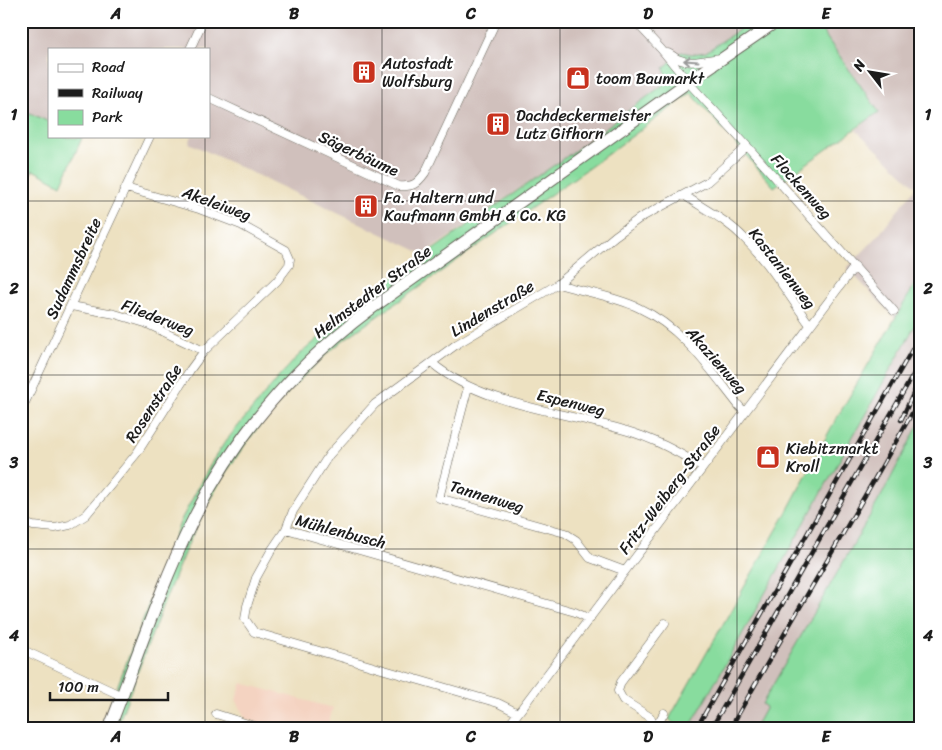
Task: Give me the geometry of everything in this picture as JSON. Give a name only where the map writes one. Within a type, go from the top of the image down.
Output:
[{"type":"main road","name":"Helmstedter Straße","points":[[110,729],[191,522],[231,454],[278,392],[314,356],[352,323],[688,82],[777,21]]},
{"type":"street","points":[[190,48],[202,21]]},
{"type":"street","name":"Sägerbäume","points":[[210,98],[391,183],[409,187],[418,183],[426,173],[496,21]]},
{"type":"street","points":[[635,21],[662,49],[688,82]]},
{"type":"street","points":[[662,49],[678,59],[693,62],[709,58],[724,58]]},
{"type":"street","name":"Flockenweg","points":[[688,82],[894,311]]},
{"type":"street","name":"Sudammsbreite","points":[[21,410],[149,138]]},
{"type":"street","name":"Lindenstraße","points":[[286,529],[293,510],[329,455],[375,404],[457,344],[558,284],[615,236],[640,218],[707,182],[747,146]]},
{"type":"street","name":"Akeleiweg","points":[[126,188],[199,209],[241,226],[282,247],[289,253],[290,259]]},
{"type":"street","name":"Kastanienweg","points":[[684,196],[744,237],[761,257],[810,325]]},
{"type":"street","name":"Rosenstraße","points":[[21,522],[33,526],[55,528],[70,525],[86,515],[137,453],[204,351],[277,281],[289,265],[290,259]]},
{"type":"street","name":"Fritz-Weiberg-Straße","points":[[506,729],[855,266]]},
{"type":"street","name":"Akazienweg","points":[[558,284],[638,307],[660,321],[689,344],[744,412]]},
{"type":"street","name":"Fliederweg","points":[[71,306],[115,314],[145,323],[204,351]]},
{"type":"street","name":"Espenweg","points":[[432,363],[445,374],[468,387],[518,403],[623,429],[674,450],[704,467]]},
{"type":"street","name":"Tannenweg","points":[[468,387],[439,498],[565,533],[576,540],[590,558],[625,570]]},
{"type":"street","name":"Mühlenbusch","points":[[518,712],[498,703],[261,635],[252,630],[245,619],[256,578],[286,529],[575,612],[590,619]]},
{"type":"street","points":[[655,728],[650,716],[623,700],[618,691],[621,682],[665,624]]},
{"type":"street","points":[[21,649],[122,696]]},
{"type":"street","points":[[655,728],[664,713]]},
{"type":"street","points":[[216,714],[264,729]]},
{"type":"shaded area","points":[[21,21],[752,21],[706,52],[692,54],[681,52],[664,68],[667,79],[663,85],[576,150],[424,254],[189,143],[191,138],[210,138],[210,48],[48,48],[48,122],[21,109]]},
{"type":"shaded area","points":[[815,21],[921,21],[921,274],[895,318],[847,268],[878,236],[916,187],[856,130],[878,112]]},
{"type":"shaded area","points":[[921,315],[921,420],[884,491],[762,704],[766,707],[754,729],[689,729]]},
{"type":"shaded area","points":[[242,683],[333,708],[327,729],[277,729],[246,720],[236,699]]},
{"type":"green space","points":[[752,21],[815,21],[879,112],[774,187],[691,93],[590,167],[342,341],[296,384],[267,416],[241,450],[219,484],[184,554],[116,729],[101,729],[181,520],[213,460],[225,442],[277,379],[300,354],[378,288],[576,150],[663,85],[667,79],[664,68],[681,52],[692,54],[706,52]]},
{"type":"green space","points":[[21,109],[48,122],[48,138],[82,138],[61,185],[33,170],[21,190]]},
{"type":"green space","points":[[921,274],[921,315],[689,729],[679,729],[669,719],[784,517],[831,428]]},
{"type":"green space","points":[[921,420],[921,729],[754,729],[766,707],[762,704],[884,491]]},
{"type":"railway","points":[[696,729],[921,334]]},
{"type":"railway","points":[[711,729],[921,361]]},
{"type":"railway","points":[[901,420],[921,377]]},
{"type":"railway","points":[[730,729],[921,397]]},
{"type":"place","name":"Autostadt Wolfsburg","points":[[364,72]]},
{"type":"place","name":"toom Baumarkt","points":[[578,78]]},
{"type":"place","name":"Dachdeckermeister Lutz Gifhorn","points":[[498,124]]},
{"type":"place","name":"Fa. Haltern und Kaufmann GmbH & Co. KG","points":[[366,206]]},
{"type":"place","name":"Kiebitzmarkt Kroll","points":[[768,457]]}]
